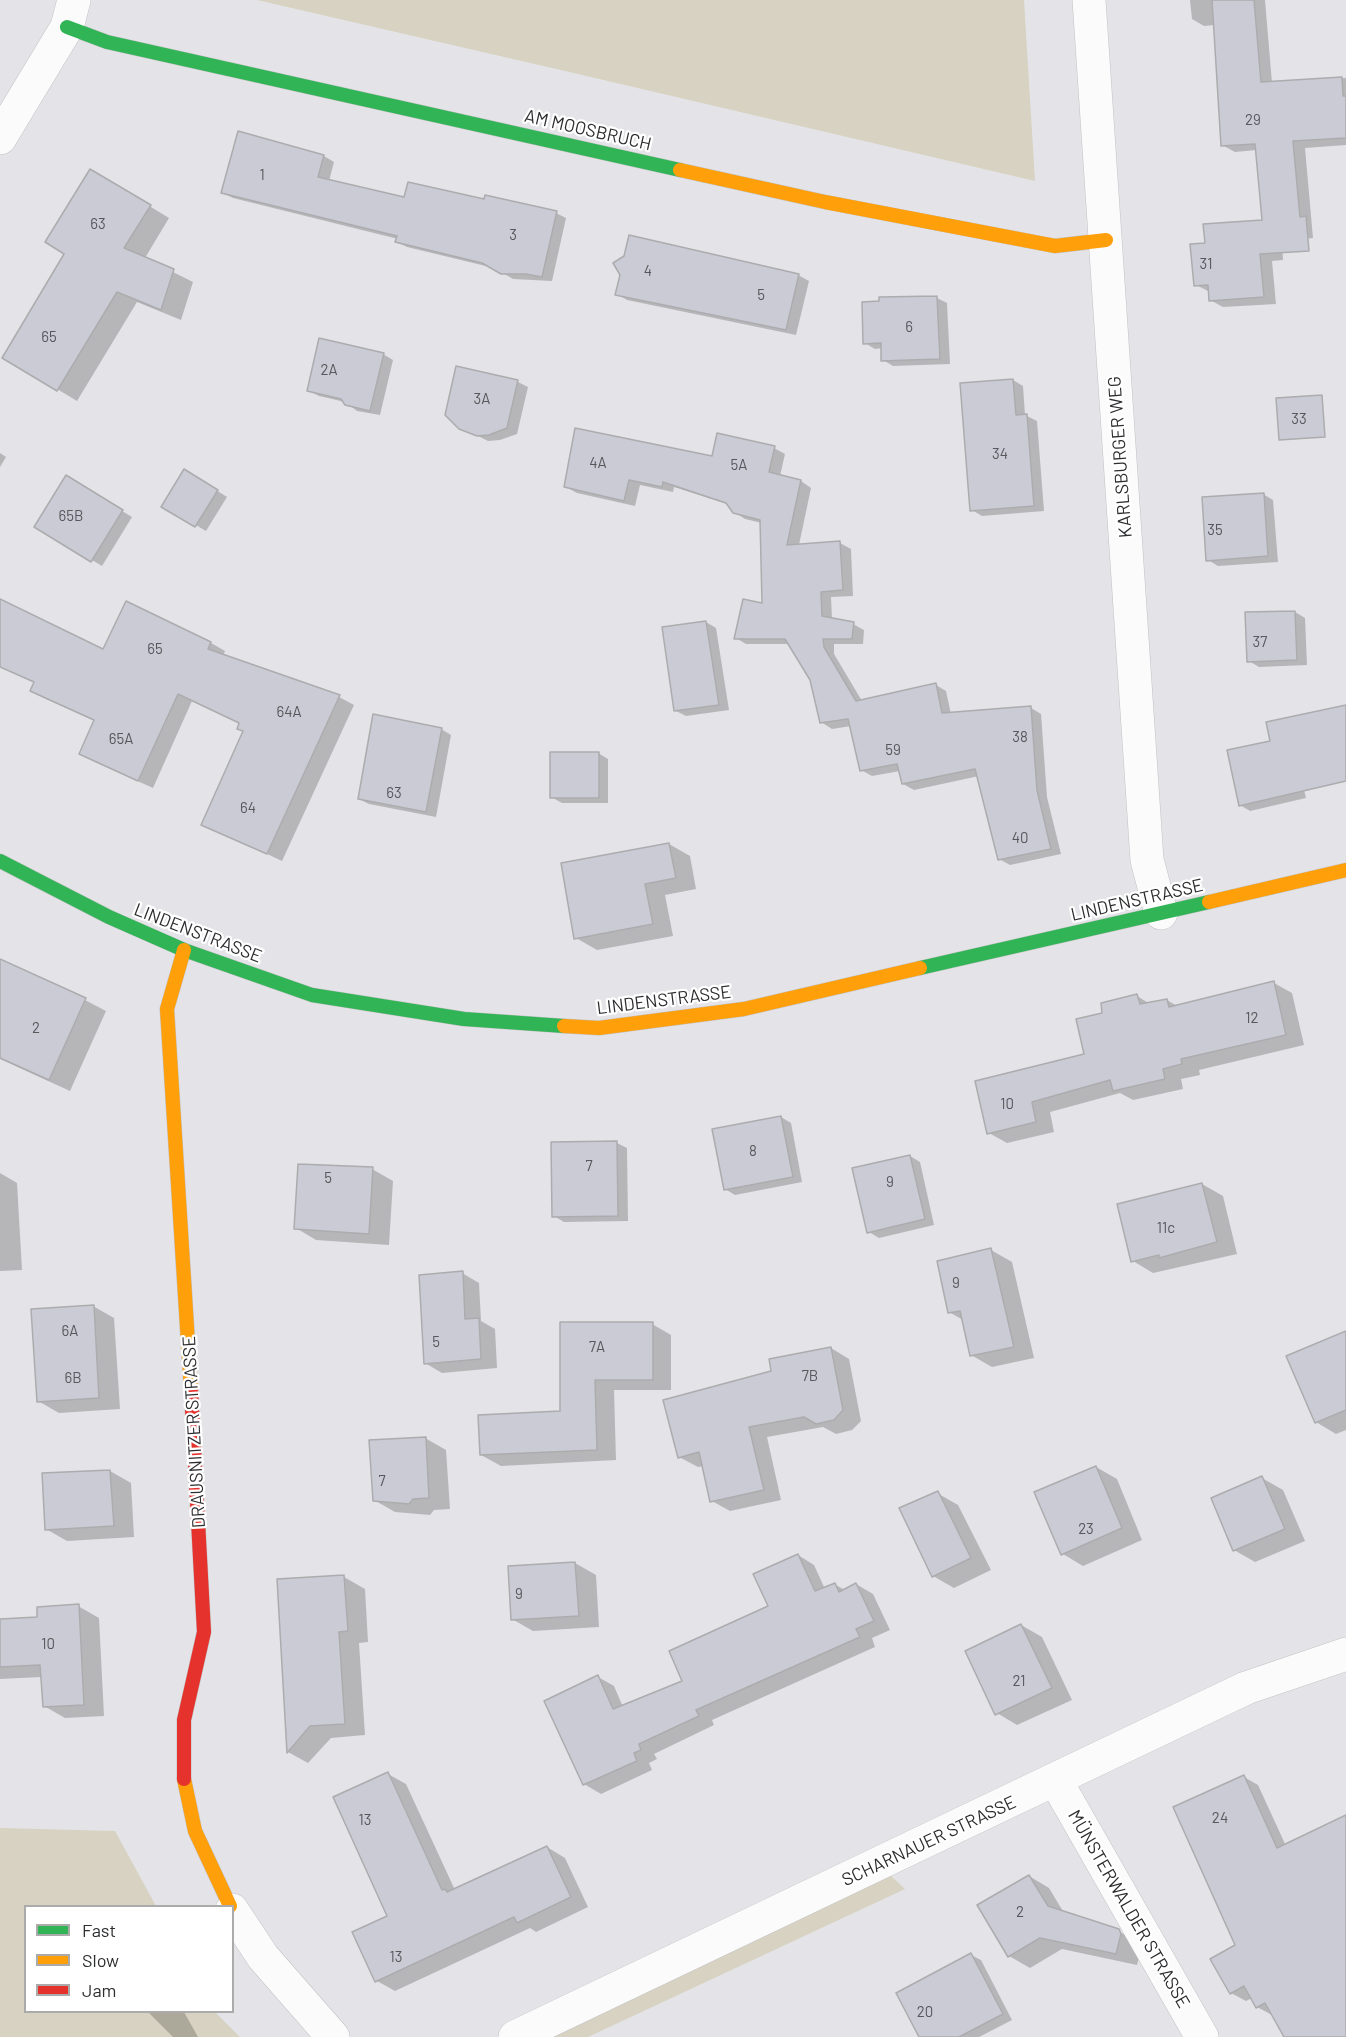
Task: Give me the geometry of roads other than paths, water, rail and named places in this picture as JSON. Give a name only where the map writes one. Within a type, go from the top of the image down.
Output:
[{"type":"street","name":"KARLSBURGER WEG","points":[[1089,0],[1147,860],[1161,913]]},
{"type":"street","name":"AM MOOSBRUCH","points":[[70,14],[107,42],[825,202],[1055,246],[1106,240]]},
{"type":"street","points":[[0,138],[70,14]]},
{"type":"street","name":"LINDENSTRASSE","points":[[0,861],[109,917],[183,950],[312,995],[464,1019],[599,1028],[744,1009],[1346,870]]},
{"type":"street","name":"DRAUSNITZER STRASSE","points":[[183,950],[167,1009],[186,1290],[204,1632],[183,1720],[184,1779],[195,1831],[230,1905]]},
{"type":"street","name":"SCHARNAUER STRASSE","points":[[514,2037],[1056,1781],[1246,1688],[1346,1654]]},
{"type":"street","name":"MÜNSTERWALDER STRASSE","points":[[1056,1781],[1202,2037]]},
{"type":"street","points":[[234,1913],[263,1957],[333,2037]]}]
